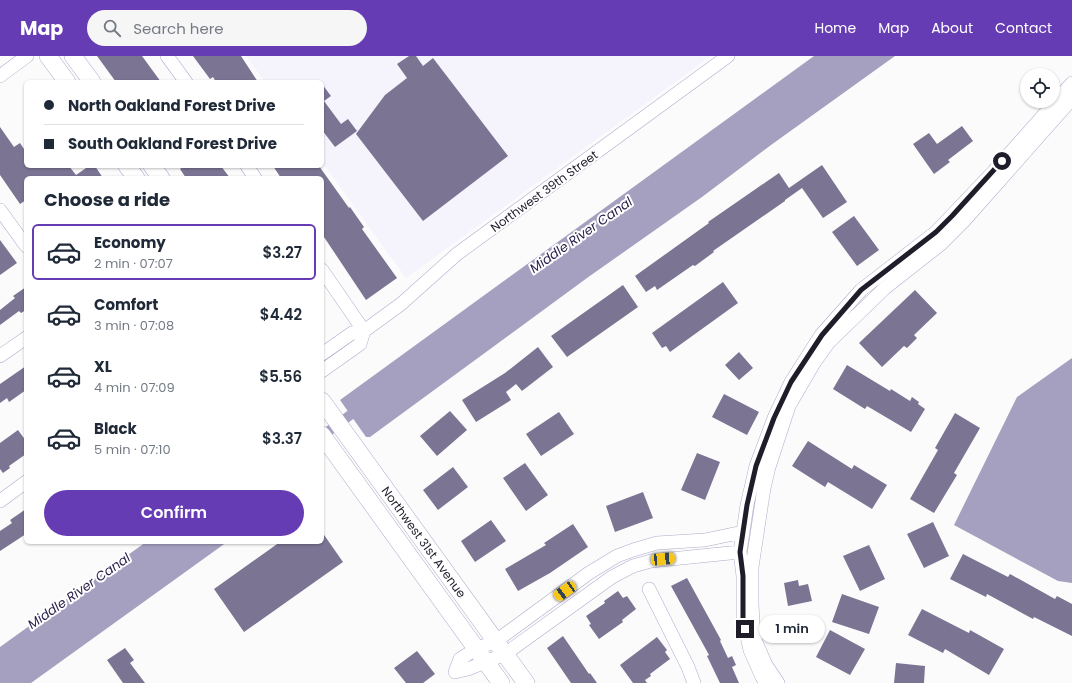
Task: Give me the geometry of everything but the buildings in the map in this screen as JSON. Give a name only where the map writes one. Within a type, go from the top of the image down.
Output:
[{"type":"main road","points":[[48,56],[66,80]]},
{"type":"main road","points":[[73,56],[91,80]]},
{"type":"main road","name":"Northwest 31st Avenue","points":[[324,403],[526,683]]},
{"type":"main road","name":"Northwest 31st Avenue","points":[[324,438],[501,683]]},
{"type":"street","points":[[0,76],[27,56]]},
{"type":"street","points":[[167,56],[185,80]]},
{"type":"street","name":"Northwest 39th Street","points":[[324,353],[352,332],[364,331],[401,304],[457,254],[728,56]]},
{"type":"street","points":[[766,683],[750,650],[744,624],[743,576],[740,552],[747,505],[756,466],[774,418],[791,382],[822,335],[861,290],[936,232],[1072,83]]},
{"type":"street","points":[[778,683],[766,665],[756,642],[752,610],[752,567],[764,488],[769,467],[789,406],[814,363],[829,342],[885,288],[941,244],[963,222],[1072,99]]},
{"type":"street","points":[[1,212],[24,243]]},
{"type":"street","points":[[324,273],[364,331]]},
{"type":"street","name":"Northwest 39th Street","points":[[324,370],[360,344],[364,331]]},
{"type":"street","points":[[0,356],[24,339]]},
{"type":"street","points":[[0,501],[24,483]]},
{"type":"street","points":[[500,647],[589,574],[617,556],[646,545],[705,540],[743,532]]},
{"type":"street","points":[[481,656],[500,647],[612,577],[633,566],[651,560],[740,552]]},
{"type":"street","points":[[649,589],[688,667],[694,683]]},
{"type":"shaded area","points":[[246,56],[711,56],[406,278],[324,165],[324,80],[264,80]]},
{"type":"water","points":[[814,56],[895,56],[771,145],[702,197],[587,278],[370,437],[366,437],[340,400]]},
{"type":"water","points":[[1072,358],[1072,583],[1058,581],[954,525],[1017,397]]},
{"type":"water","points":[[143,544],[224,544],[31,683],[0,683],[0,647]]},
{"type":"waterway","name":"Middle River Canal","points":[[324,435],[361,407]]},
{"type":"route","points":[[745,629],[743,618],[743,576],[740,552],[747,505],[756,466],[780,403],[791,382],[828,326],[861,290],[936,232],[1002,161]]}]
